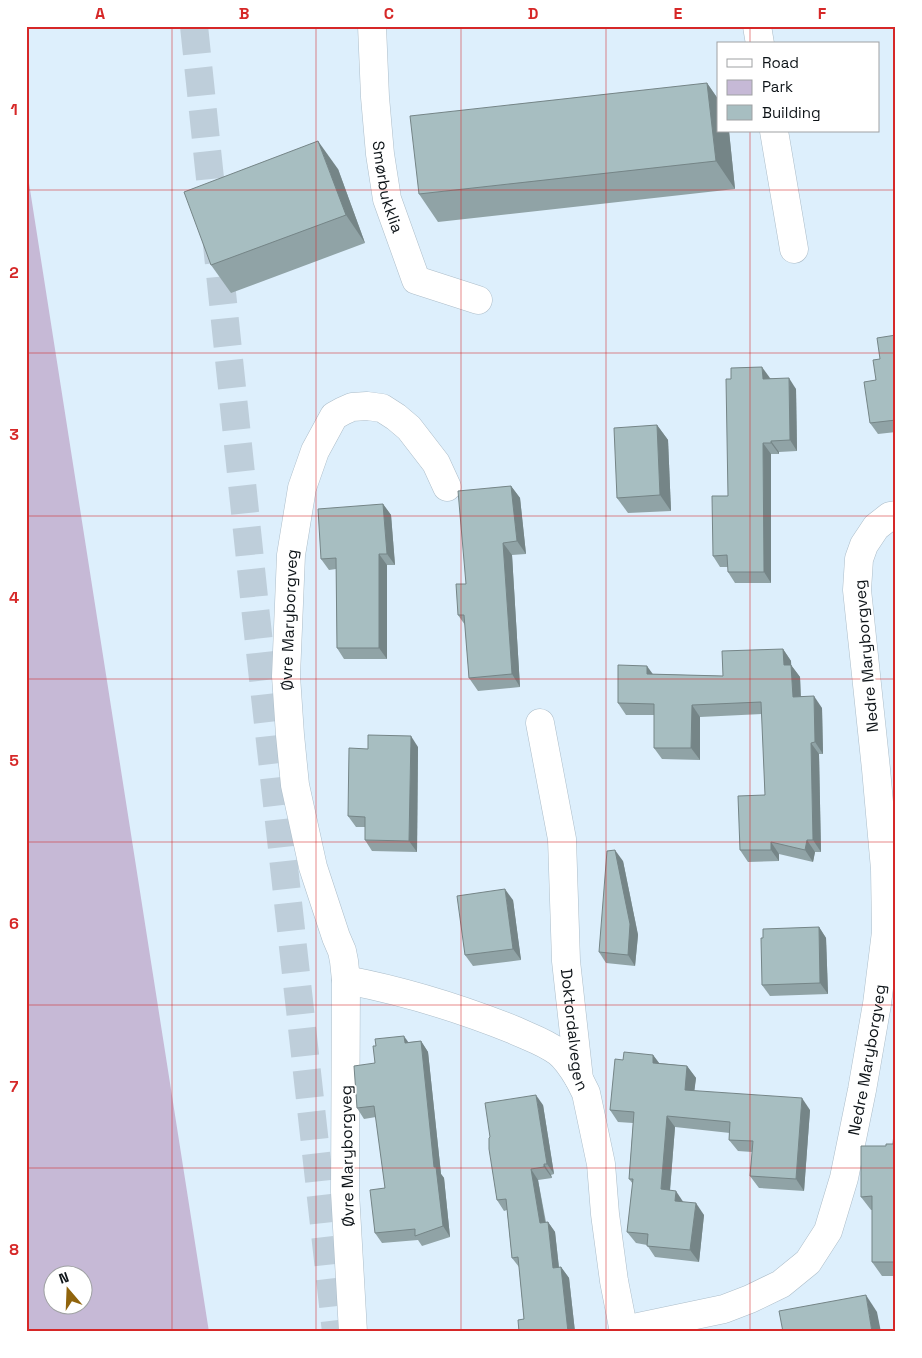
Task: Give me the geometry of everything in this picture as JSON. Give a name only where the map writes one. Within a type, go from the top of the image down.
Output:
[{"type":"street","name":"Smørbukklia","points":[[372,26],[375,97],[380,154],[387,199],[416,280],[478,300]]},
{"type":"street","points":[[757,26],[760,42]]},
{"type":"street","points":[[774,132],[794,249]]},
{"type":"street","name":"Øvre Maryborgveg","points":[[353,1332],[345,1192],[346,980],[342,951],[313,866],[295,785],[286,676],[291,565],[302,488],[315,451],[334,416],[343,411],[352,407],[367,406],[382,408],[396,417],[410,428],[436,463],[447,487]]},
{"type":"street","name":"Nedre Maryborgveg","points":[[624,1331],[724,1308],[750,1299],[781,1284],[808,1262],[828,1231],[844,1178],[862,1090],[877,1004],[886,932],[885,869],[857,590],[859,560],[864,545],[876,528],[890,516],[896,515]]},
{"type":"street","name":"Doktordalvegen","points":[[540,724],[562,840],[566,961],[579,1079],[586,1093],[601,1164],[612,1271],[624,1331]]},
{"type":"street","points":[[346,980],[382,986],[429,1000],[498,1024],[547,1044],[559,1052],[579,1079]]},
{"type":"green space","points":[[26,164],[209,1332],[26,1332]]},
{"type":"building","points":[[707,83],[716,161],[419,194],[410,116]]},
{"type":"building","points":[[318,141],[346,215],[211,265],[184,192]]},
{"type":"building","points":[[896,335],[896,420],[870,423],[864,382],[876,380],[873,360],[880,359],[877,338]]},
{"type":"building","points":[[762,367],[763,379],[789,378],[790,440],[763,443],[764,572],[728,572],[727,555],[713,556],[712,496],[728,496],[726,379],[731,379],[731,368]]},
{"type":"building","points":[[657,425],[660,495],[617,498],[614,428]]},
{"type":"building","points":[[511,486],[517,541],[503,543],[512,674],[469,678],[464,615],[458,615],[456,584],[466,584],[458,491]]},
{"type":"building","points":[[383,504],[387,554],[379,554],[379,648],[337,648],[336,558],[321,559],[318,509]]},
{"type":"building","points":[[783,649],[784,665],[791,665],[793,697],[814,696],[815,742],[811,743],[813,840],[807,840],[805,850],[771,842],[771,850],[740,850],[738,796],[765,795],[761,702],[692,705],[691,748],[654,748],[654,704],[618,703],[618,665],[647,666],[647,674],[723,676],[722,651]]},
{"type":"building","points":[[368,735],[411,736],[409,841],[365,840],[365,817],[348,816],[349,748],[368,749]]},
{"type":"building","points":[[615,850],[630,924],[628,955],[599,952],[607,851]]},
{"type":"building","points":[[505,889],[513,949],[465,955],[457,896]]},
{"type":"building","points":[[819,927],[820,983],[762,985],[761,938],[763,938],[763,929]]},
{"type":"building","points":[[404,1036],[405,1043],[421,1041],[434,1167],[436,1167],[443,1226],[415,1236],[415,1229],[375,1233],[370,1190],[385,1188],[374,1106],[357,1108],[354,1066],[375,1063],[373,1046],[376,1046],[375,1039]]},
{"type":"building","points":[[624,1052],[653,1055],[653,1063],[687,1066],[685,1090],[802,1098],[796,1179],[750,1176],[753,1141],[729,1140],[730,1122],[667,1116],[661,1189],[676,1191],[675,1201],[696,1203],[690,1250],[647,1246],[648,1234],[627,1232],[633,1179],[629,1179],[634,1112],[610,1110],[615,1059],[623,1060]]},
{"type":"building","points":[[536,1095],[547,1164],[544,1164],[544,1167],[531,1169],[540,1223],[548,1222],[553,1268],[561,1267],[568,1332],[519,1332],[518,1320],[524,1319],[518,1257],[512,1258],[506,1199],[497,1200],[489,1149],[490,1137],[485,1103]]},
{"type":"building","points":[[896,1112],[896,1262],[872,1262],[872,1196],[861,1197],[861,1146],[886,1146],[886,1144],[893,1144]]},
{"type":"building","points":[[866,1295],[872,1332],[783,1332],[779,1311]]},
{"type":"tunnel","points":[[194,26],[255,607],[336,1332]]}]
